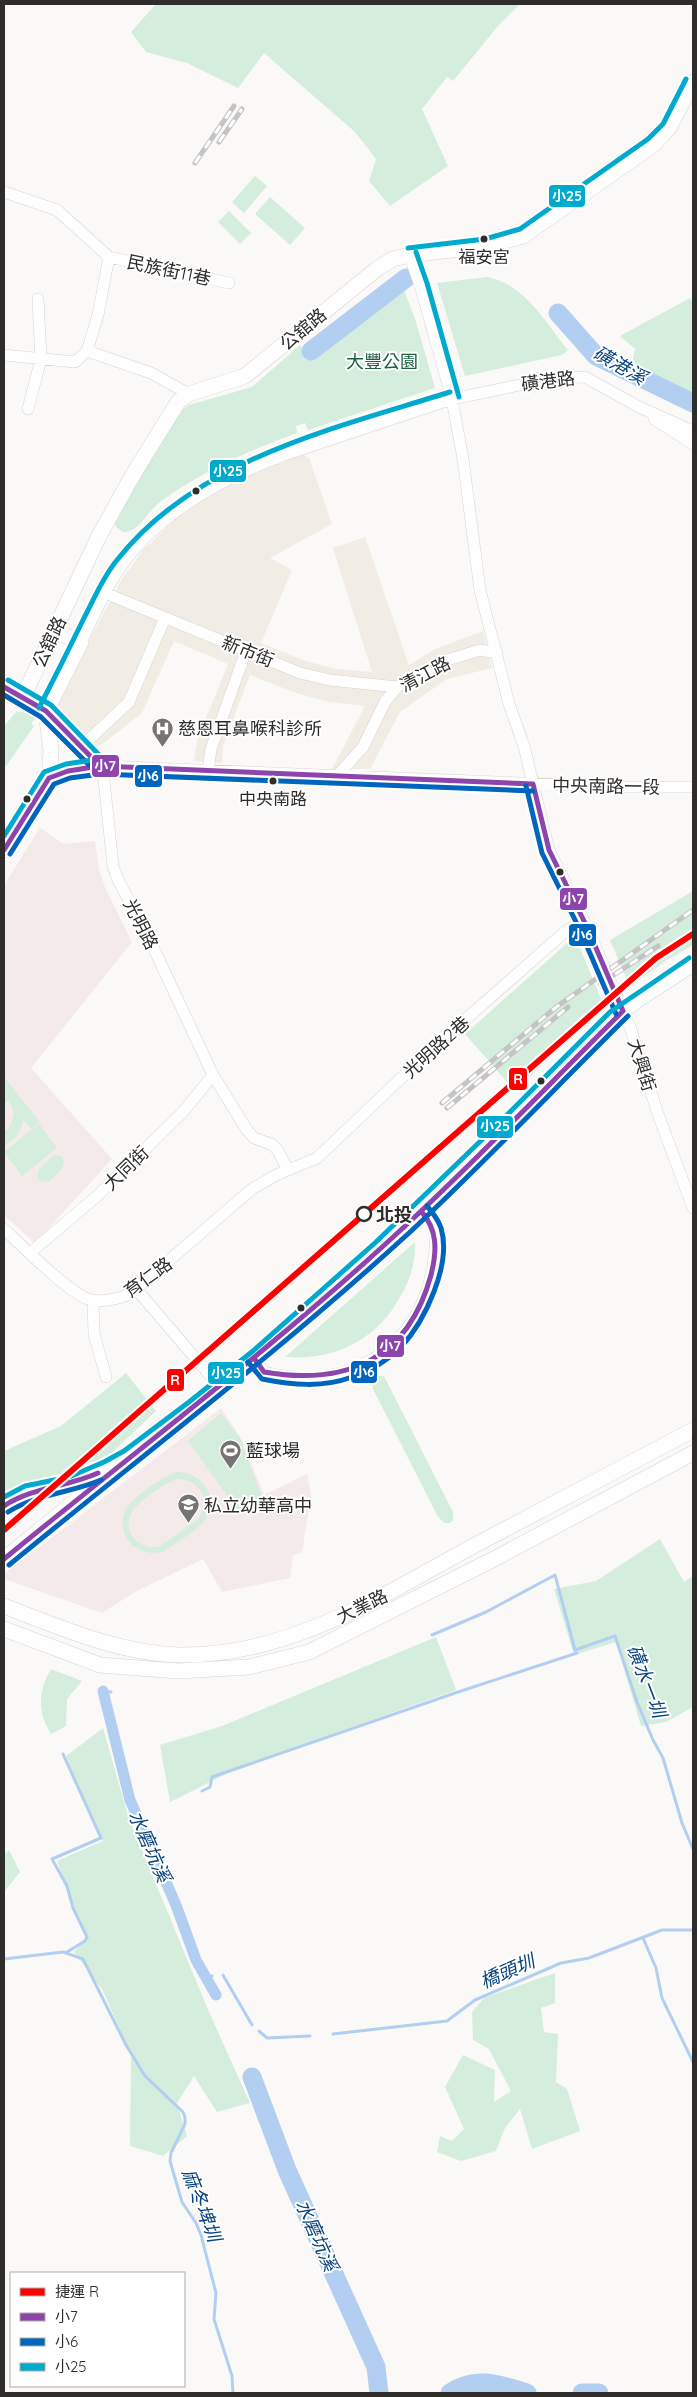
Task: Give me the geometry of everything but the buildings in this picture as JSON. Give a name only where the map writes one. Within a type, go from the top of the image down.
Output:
[{"type":"street","name":"公舘路","points":[[23,697],[99,536],[134,473],[178,402],[189,394],[245,376],[378,268],[393,260],[412,261],[486,246],[523,236],[654,145],[670,128],[693,82]]},
{"type":"street","points":[[4,192],[57,210],[109,257],[98,315],[87,351],[75,362],[4,355]]},
{"type":"street","name":"民族街11巷","points":[[109,257],[229,283]]},
{"type":"street","points":[[412,261],[452,399]]},
{"type":"street","points":[[28,409],[41,359],[38,299]]},
{"type":"street","points":[[87,351],[152,373],[189,394]]},
{"type":"street","name":"磺港路","points":[[46,712],[105,593],[122,565],[137,546],[171,516],[208,489],[284,455],[452,399],[554,378],[585,377],[639,407],[693,431]]},
{"type":"street","name":"大興街","points":[[452,399],[464,467],[480,590],[549,850],[583,920],[623,1011],[658,1114],[693,1208]]},
{"type":"street","name":"磺港路","points":[[639,407],[671,431],[693,444]]},
{"type":"street","name":"新市街","points":[[105,593],[300,673],[330,680],[397,687]]},
{"type":"street","points":[[80,748],[130,702],[165,618]]},
{"type":"street","points":[[54,631],[81,642]]},
{"type":"street","points":[[208,772],[211,749],[246,650]]},
{"type":"street","name":"清江路","points":[[338,775],[363,747],[385,702],[397,687],[444,661],[480,650],[497,653]]},
{"type":"street","points":[[4,686],[46,712],[100,766]]},
{"type":"street","points":[[4,850],[49,778],[51,751],[46,712]]},
{"type":"street","points":[[49,778],[100,766]]},
{"type":"street","name":"中央南路一段","points":[[100,766],[208,772],[338,775],[533,784],[693,787]]},
{"type":"street","name":"光明路","points":[[100,766],[104,780],[112,866],[146,932],[213,1075],[247,1130],[254,1138],[272,1145],[278,1151],[288,1170]]},
{"type":"street","name":"光明路2巷","points":[[288,1170],[317,1158],[434,1047],[566,931],[583,920]]},
{"type":"street","points":[[4,1559],[254,1358],[422,1211],[623,1011],[693,964]]},
{"type":"street","name":"大同街","points":[[30,1253],[97,1196],[184,1112],[213,1075]]},
{"type":"street","name":"育仁路","points":[[93,1300],[123,1297],[137,1290],[252,1189],[288,1170]]},
{"type":"street","points":[[254,1358],[264,1372],[287,1377],[317,1377],[343,1373],[385,1354],[403,1333],[429,1289],[436,1245],[433,1223],[422,1211]]},
{"type":"street","points":[[4,1229],[73,1290],[87,1299],[93,1300],[94,1334],[106,1377]]},
{"type":"street","points":[[137,1290],[220,1387]]},
{"type":"street","name":"大業路","points":[[4,1606],[115,1646],[176,1655],[212,1654],[257,1646],[302,1634],[380,1598],[693,1430]]},
{"type":"street","name":"大業路","points":[[4,1628],[100,1665],[112,1667],[178,1671],[249,1667],[309,1652],[492,1560],[693,1453]]},
{"type":"street","points":[[4,1506],[26,1492],[83,1481],[126,1459]]},
{"type":"shaded area","points":[[303,455],[309,458],[332,524],[270,558],[292,570],[261,643],[305,661],[337,669],[372,672],[333,548],[365,537],[409,665],[435,649],[483,631],[492,668],[447,679],[400,712],[370,769],[332,769],[365,706],[329,702],[296,693],[250,675],[223,746],[222,763],[194,761],[197,740],[228,664],[174,641],[142,713],[92,752],[50,712],[122,579],[143,550],[178,517],[224,488],[262,469]]},
{"type":"shaded area","points":[[40,828],[64,844],[95,841],[99,870],[105,887],[132,942],[31,1068],[112,1159],[35,1243],[4,1215],[4,885]]},
{"type":"shaded area","name":"私立幼華高中","points":[[221,1408],[241,1438],[264,1495],[307,1474],[311,1494],[302,1553],[293,1555],[290,1578],[222,1592],[203,1559],[135,1592],[102,1613],[4,1579],[4,1574]]},
{"type":"green space","points":[[156,4],[520,4],[498,26],[453,81],[447,77],[422,109],[448,166],[390,206],[369,181],[376,159],[355,132],[264,53],[238,88],[187,63],[146,52],[131,32]]},
{"type":"green space","points":[[255,176],[267,186],[244,213],[232,202]]},
{"type":"green space","points":[[270,197],[305,228],[290,245],[255,214]]},
{"type":"green space","points":[[229,211],[251,233],[240,244],[218,222]]},
{"type":"green space","points":[[487,277],[512,287],[523,296],[542,316],[568,350],[562,355],[465,376],[437,283]]},
{"type":"green space","name":"大豐公園","points":[[403,287],[416,322],[435,388],[308,430],[305,423],[296,426],[297,433],[209,471],[176,491],[160,502],[134,529],[123,532],[116,527],[114,515],[182,410],[189,405],[252,387],[300,345],[314,361]]},
{"type":"green space","points":[[690,298],[693,303],[693,395],[632,363],[635,349],[620,336]]},
{"type":"green space","points":[[17,711],[19,713],[22,711],[36,718],[31,723],[34,726],[4,769],[4,726]]},
{"type":"green space","points":[[693,891],[693,945],[667,960],[630,987],[610,940]]},
{"type":"green space","points":[[575,936],[602,1001],[516,1092],[465,1034]]},
{"type":"green space","points":[[4,1077],[40,1122],[31,1129],[23,1119],[18,1135],[4,1145],[4,1132],[10,1127],[14,1114],[9,1100],[4,1104]]},
{"type":"green space","points":[[39,1124],[57,1148],[22,1176],[4,1152]]},
{"type":"green space","points":[[53,1155],[61,1156],[64,1163],[63,1166],[50,1181],[42,1182],[38,1179],[38,1171]]},
{"type":"green space","points":[[415,1242],[412,1271],[407,1284],[390,1312],[379,1325],[352,1345],[337,1351],[303,1357],[285,1357]]},
{"type":"green space","points":[[126,1373],[156,1411],[101,1463],[29,1482],[4,1502],[4,1451],[61,1426]]},
{"type":"green space","points":[[377,1376],[384,1376],[453,1512],[453,1520],[450,1523],[444,1523],[438,1517],[373,1389],[372,1381]]},
{"type":"green space","name":"藍球場","points":[[221,1413],[240,1438],[262,1497],[240,1514],[188,1441]]},
{"type":"green space","points":[[176,1472],[186,1473],[202,1482],[210,1497],[211,1506],[208,1514],[194,1531],[164,1551],[154,1553],[137,1549],[125,1536],[123,1519],[126,1509],[129,1504],[148,1488]],"holes":[[[177,1479],[192,1483],[201,1492],[203,1506],[197,1520],[159,1547],[146,1546],[140,1543],[131,1534],[129,1528],[131,1514],[138,1504],[165,1485]]]},
{"type":"green space","points":[[660,1539],[684,1582],[693,1576],[693,1707],[666,1722],[641,1726],[616,1642],[574,1655],[554,1589],[596,1581]]},
{"type":"green space","points":[[436,1637],[456,1690],[242,1766],[170,1802],[160,1745],[222,1726]]},
{"type":"green space","points":[[51,1669],[82,1681],[67,1699],[66,1726],[51,1734],[43,1718],[41,1701],[44,1685]]},
{"type":"green space","points":[[103,1728],[129,1819],[209,2012],[250,2103],[217,2112],[194,2076],[177,2103],[187,2136],[163,2156],[130,2146],[131,2055],[103,1991],[74,1952],[86,1939],[57,1861],[103,1841],[85,1805],[66,1756]]},
{"type":"green space","points":[[9,1850],[20,1872],[4,1892],[4,1855]]},
{"type":"green space","points":[[555,1973],[555,2003],[541,2008],[544,2032],[558,2034],[556,2082],[567,2089],[580,2131],[532,2149],[520,2109],[505,2128],[496,2151],[461,2161],[437,2152],[440,2136],[452,2141],[464,2129],[445,2087],[463,2055],[495,2070],[494,2102],[511,2091],[489,2049],[473,2040],[472,2012],[484,1998]]},
{"type":"waterway","name":"磺港溪","points":[[311,351],[406,278]]},
{"type":"waterway","name":"磺港溪","points":[[558,313],[596,356],[693,403]]},
{"type":"waterway","name":"磺水一圳","points":[[432,1635],[486,1612],[555,1575],[575,1650],[615,1636],[637,1702],[663,1758],[682,1823],[693,1849]]},
{"type":"waterway","points":[[202,1791],[210,1787],[212,1777],[577,1653]]},
{"type":"waterway","name":"水磨坑溪","points":[[103,1691],[111,1692]]},
{"type":"waterway","name":"水磨坑溪","points":[[103,1691],[130,1800],[176,1905],[196,1960],[216,1995]]},
{"type":"waterway","points":[[63,1754],[101,1838],[52,1859],[67,1886],[73,1908],[87,1937],[85,1941],[67,1952]]},
{"type":"waterway","name":"橋頭圳","points":[[333,2034],[447,2021],[475,2000],[561,1963],[589,1958],[662,1930],[693,1930]]},
{"type":"waterway","points":[[643,1938],[656,1968],[662,1998],[693,2062]]},
{"type":"waterway","name":"麻冬埤圳","points":[[4,1959],[63,1952],[83,1959],[126,2045],[145,2076],[183,2112],[185,2124],[171,2153],[170,2161],[182,2202],[196,2223],[201,2235],[216,2293],[214,2319],[232,2376],[233,2393]]},
{"type":"waterway","name":"橋頭圳","points":[[223,1975],[252,2025]]},
{"type":"waterway","name":"橋頭圳","points":[[206,1977],[212,1976]]},
{"type":"waterway","name":"橋頭圳","points":[[259,2031],[267,2038],[310,2036]]},
{"type":"waterway","name":"水磨坑溪","points":[[252,2077],[287,2170],[376,2367],[379,2393]]},
{"type":"waterway","name":"水磨坑溪","points":[[450,2393],[469,2384],[478,2383],[508,2387],[527,2393]]},
{"type":"waterway","name":"水磨坑溪","points":[[582,2393],[599,2393]]},
{"type":"railway","points":[[195,163],[234,106]]},
{"type":"railway","points":[[219,142],[242,109]]},
{"type":"railway","points":[[442,1103],[555,1008],[693,910]]},
{"type":"railway","points":[[600,984],[658,946]]},
{"type":"railway","points":[[447,1108],[568,1007]]},
{"type":"metro line","name":"R","points":[[4,1530],[656,958],[693,934]]},
{"type":"transit line","name":"小25","points":[[408,248],[485,239],[520,229],[648,139],[663,124],[686,79]]},
{"type":"transit line","name":"小25","points":[[416,252],[427,283],[459,397]]},
{"type":"transit line","name":"小25","points":[[39,708],[112,567],[149,525],[186,496],[226,472],[269,452],[359,420],[450,392]]},
{"type":"transit line","name":"小25","points":[[8,680],[51,705],[105,761]]},
{"type":"transit line","name":"小7","points":[[4,687],[46,711],[100,766]]},
{"type":"transit line","name":"小6","points":[[4,695],[41,717],[95,771]]},
{"type":"transit line","name":"小25","points":[[4,836],[44,772],[66,764],[99,759]]},
{"type":"transit line","name":"小7","points":[[4,850],[49,778],[68,771],[100,766],[533,784]]},
{"type":"transit line","name":"小6","points":[[10,854],[54,784],[70,778],[100,774],[533,791]]},
{"type":"transit line","name":"小7","points":[[533,784],[549,850],[587,927],[623,1011]]},
{"type":"transit line","name":"小6","points":[[526,786],[542,853],[580,930],[616,1014]]},
{"type":"transit line","name":"小25","points":[[4,1497],[25,1486],[69,1477],[104,1462],[124,1451],[189,1402],[253,1351],[376,1242],[610,1012],[689,958]]},
{"type":"transit line","name":"小7","points":[[4,1559],[207,1396],[356,1271],[460,1174],[623,1011]]},
{"type":"transit line","name":"小6","points":[[9,1565],[262,1360],[361,1276],[465,1180],[628,1016]]},
{"type":"transit line","name":"小6","points":[[248,1362],[262,1379],[296,1384],[319,1384],[359,1375],[378,1365],[396,1352],[419,1322],[440,1275],[443,1258],[441,1228],[427,1206]]},
{"type":"transit line","name":"小7","points":[[254,1358],[264,1372],[321,1375],[347,1370],[370,1361],[390,1347],[407,1328],[421,1304],[431,1275],[435,1241],[431,1226],[421,1211]]},
{"type":"transit line","name":"小7","points":[[4,1506],[38,1491],[98,1473]]},
{"type":"transit line","name":"小6","points":[[8,1512],[30,1501],[101,1480]]},
{"type":"place","name":"福安宮","points":[[484,239]]},
{"type":"place","name":"慈恩耳鼻喉科診所","points":[[162,747]]},
{"type":"place","name":"中央南路","points":[[273,781]]},
{"type":"place","name":"北投","points":[[364,1214]]},
{"type":"place","name":"藍球場","points":[[230,1469]]},
{"type":"place","name":"私立幼華高中","points":[[188,1524]]}]
